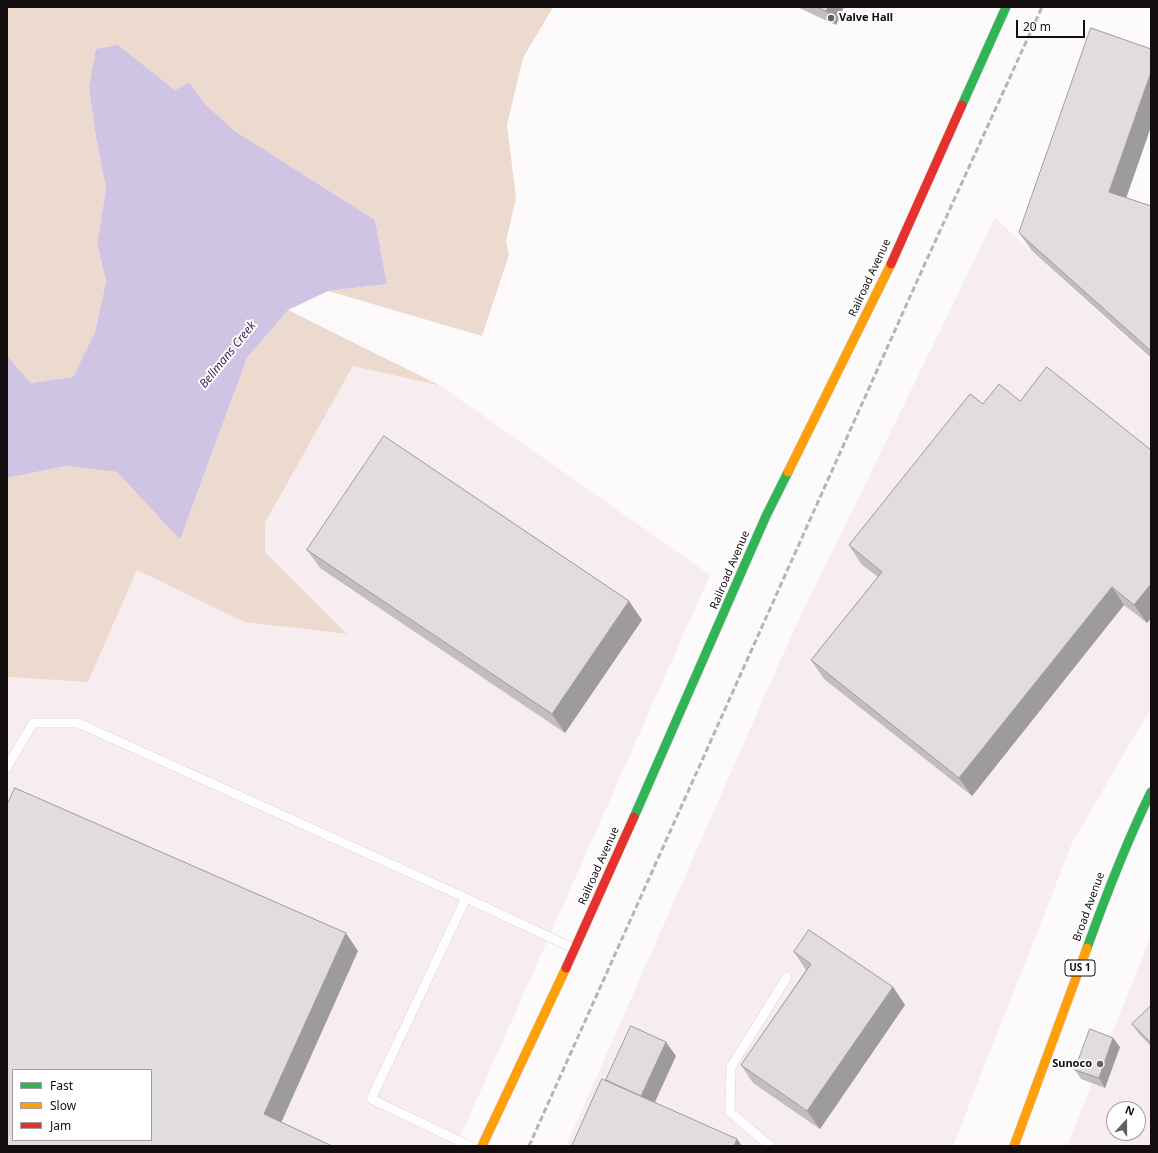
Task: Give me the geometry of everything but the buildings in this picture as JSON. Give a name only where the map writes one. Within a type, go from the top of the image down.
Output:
[{"type":"street","name":"Railroad Avenue","points":[[482,1146],[575,949],[766,516],[882,284],[1006,7]]},
{"type":"street","name":"Broad Avenue","points":[[1014,1146],[1116,869],[1151,792]]},
{"type":"lane","points":[[7,767],[33,723],[78,723],[466,898],[575,949]]},
{"type":"lane","points":[[466,898],[371,1098],[470,1146]]},
{"type":"lane","points":[[770,1146],[730,1112],[731,1068],[788,977]]},
{"type":"shaded area","points":[[7,7],[553,7],[523,58],[507,125],[516,198],[506,241],[509,255],[482,336],[328,291],[387,284],[375,220],[235,131],[205,104],[189,82],[175,90],[118,45],[89,88],[96,137],[106,189],[97,244],[106,281],[95,332],[73,377],[31,383],[7,356]]},
{"type":"shaded area","points":[[995,218],[1151,360],[1151,708],[1073,841],[953,1146],[566,1146],[792,634]]},
{"type":"shaded area","points":[[288,310],[441,386],[353,366],[265,523],[265,552],[347,634],[244,622],[137,570],[88,682],[7,677],[7,478],[66,466],[117,472],[180,540],[247,358]]},
{"type":"shaded area","points":[[353,366],[441,386],[710,575],[456,1146],[7,1146],[7,677],[88,682],[137,569],[244,622],[347,634],[265,552],[265,523]]},
{"type":"shaded area","points":[[1151,935],[1151,1146],[1067,1146]]},
{"type":"water","name":"Bellmans Creek","points":[[118,45],[175,90],[189,82],[205,104],[235,131],[375,220],[387,284],[328,291],[288,310],[247,358],[180,540],[117,472],[66,466],[7,478],[7,356],[31,383],[73,377],[95,332],[106,281],[97,244],[106,189],[96,137],[89,88],[96,49]]},
{"type":"railway","points":[[529,1146],[918,279],[1042,7]]},
{"type":"traffic: fast","points":[[962,105],[1006,7]]},
{"type":"traffic: fast","points":[[634,817],[766,516],[788,472]]},
{"type":"traffic: fast","points":[[1087,948],[1117,869],[1151,792]]},
{"type":"traffic: slow","points":[[788,472],[891,264]]},
{"type":"traffic: slow","points":[[1014,1146],[1087,948]]},
{"type":"traffic: slow","points":[[482,1146],[566,968]]},
{"type":"traffic: jam","points":[[891,264],[962,105]]},
{"type":"traffic: jam","points":[[566,968],[634,817]]},
{"type":"place","name":"Valve Hall","points":[[831,18]]},
{"type":"place","name":"Sunoco","points":[[1100,1064]]}]
